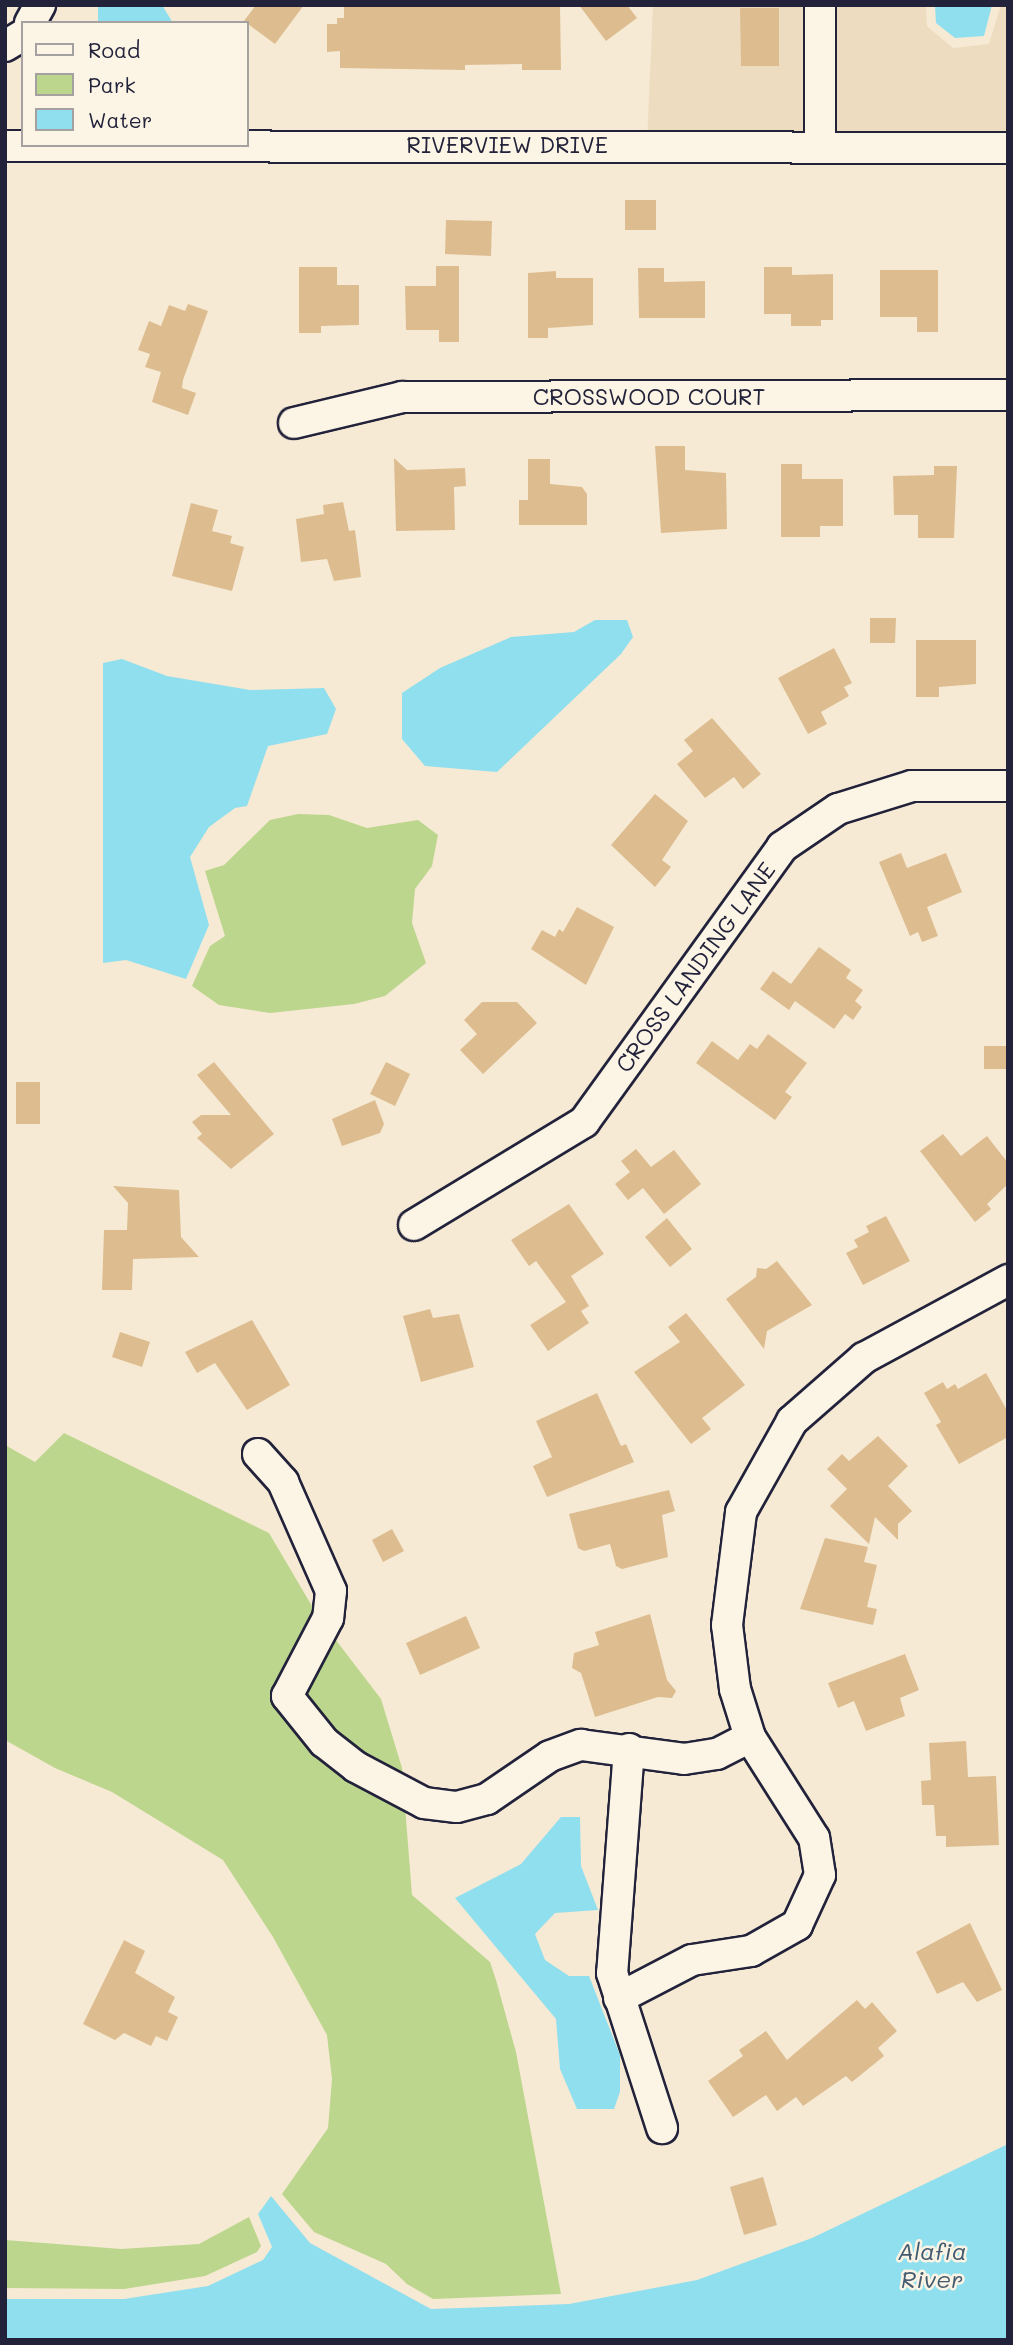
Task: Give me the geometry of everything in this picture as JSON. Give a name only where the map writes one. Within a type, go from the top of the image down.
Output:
[{"type":"street","points":[[31,21],[40,5]]},
{"type":"street","points":[[820,5],[820,147]]},
{"type":"street","points":[[5,46],[21,36]]},
{"type":"street","name":"RIVERVIEW DRIVE","points":[[248,146],[1008,148]]},
{"type":"street","name":"CROSSWOOD COURT","points":[[294,423],[402,397],[1008,395]]},
{"type":"street","name":"CROSS LANDING LANE","points":[[414,1225],[584,1122],[782,847],[838,809],[912,786],[1008,786]]},
{"type":"street","points":[[619,1998],[692,1960],[751,1951],[797,1924],[820,1875],[814,1838],[750,1737],[735,1689],[727,1625],[741,1513],[792,1421],[864,1358],[1008,1280]]},
{"type":"street","points":[[258,1454],[283,1482],[331,1591],[328,1618],[287,1696],[324,1742],[366,1772],[438,1807],[487,1798],[565,1749],[596,1744],[684,1759],[703,1758],[750,1737]]},
{"type":"street","points":[[629,1749],[612,1973],[662,2128]]},
{"type":"shaded area","points":[[653,5],[926,5],[927,26],[953,48],[989,44],[1001,5],[1008,5],[1008,135],[647,142]]},
{"type":"green space","points":[[298,814],[329,815],[367,828],[418,820],[438,835],[432,866],[415,889],[412,923],[426,963],[385,996],[354,1004],[270,1013],[219,1005],[192,986],[210,946],[225,936],[205,871],[224,865],[270,820]]},
{"type":"green space","points":[[64,1433],[269,1533],[319,1618],[381,1699],[402,1768],[412,1895],[490,1962],[496,1980],[516,2052],[561,2294],[433,2299],[407,2284],[386,2264],[314,2232],[282,2194],[328,2128],[332,2079],[327,2035],[273,1937],[223,1860],[112,1792],[55,1768],[5,1740],[5,1445],[35,1462]]},
{"type":"green space","points":[[249,2217],[261,2246],[257,2252],[205,2276],[124,2289],[5,2288],[5,2240],[121,2249],[199,2244]]},
{"type":"water","points":[[98,5],[162,5],[172,21],[98,21]]},
{"type":"water","points":[[935,5],[992,5],[984,36],[955,38],[936,23]]},
{"type":"water","points":[[595,620],[627,620],[633,637],[621,654],[497,772],[425,766],[402,739],[402,693],[440,668],[511,637],[574,632]]},
{"type":"water","points":[[122,659],[167,676],[250,690],[324,688],[336,709],[327,734],[268,746],[247,806],[235,808],[209,827],[190,857],[209,925],[186,979],[126,960],[103,963],[103,663]]},
{"type":"water","points":[[561,1817],[580,1817],[581,1866],[598,1910],[555,1913],[535,1934],[545,1960],[569,1976],[589,1976],[620,2055],[620,2092],[614,2109],[577,2109],[560,2069],[556,2019],[455,1898],[521,1864]]},
{"type":"water","name":"Alafia River","points":[[1008,2144],[1008,2340],[5,2340],[5,2299],[124,2299],[208,2286],[263,2260],[272,2247],[258,2214],[271,2196],[310,2243],[431,2309],[569,2304],[697,2280],[812,2238]]},
{"type":"building","points":[[256,5],[304,5],[275,44],[248,24],[248,21],[244,21]]},
{"type":"building","points":[[344,5],[560,5],[561,70],[522,70],[522,64],[465,65],[465,70],[340,68],[340,51],[327,52],[327,24],[337,24],[337,18],[344,18]]},
{"type":"building","points":[[579,5],[627,5],[637,18],[606,41]]},
{"type":"building","points":[[740,8],[779,8],[779,66],[741,66]]},
{"type":"building","points":[[625,200],[656,200],[656,230],[625,230]]},
{"type":"building","points":[[446,220],[492,221],[491,256],[445,254]]},
{"type":"building","points":[[436,266],[459,266],[459,342],[439,342],[439,330],[406,330],[405,286],[436,286]]},
{"type":"building","points":[[299,267],[337,267],[337,285],[359,285],[359,325],[321,326],[321,333],[299,333]]},
{"type":"building","points":[[764,267],[792,267],[792,275],[833,274],[833,320],[821,320],[821,326],[791,326],[791,314],[764,314]]},
{"type":"building","points":[[638,268],[664,268],[664,282],[705,281],[705,318],[639,318]]},
{"type":"building","points":[[880,270],[938,270],[938,332],[917,332],[917,317],[880,317]]},
{"type":"building","points":[[556,271],[556,278],[593,278],[593,325],[548,328],[548,338],[528,338],[528,273]]},
{"type":"building","points":[[188,304],[208,311],[183,380],[182,388],[196,393],[188,415],[152,402],[161,372],[145,367],[150,354],[138,350],[149,321],[161,326],[169,305],[185,311]]},
{"type":"building","points":[[655,446],[685,446],[685,470],[726,473],[727,529],[661,533]]},
{"type":"building","points":[[394,458],[407,470],[465,468],[466,486],[454,487],[455,530],[396,531]]},
{"type":"building","points":[[528,459],[550,459],[550,484],[582,487],[587,494],[587,525],[519,525],[519,500],[528,500]]},
{"type":"building","points":[[781,464],[802,464],[802,479],[843,479],[843,526],[820,526],[820,537],[781,537]]},
{"type":"building","points":[[934,466],[957,466],[954,538],[918,538],[918,515],[894,515],[893,476],[934,475]]},
{"type":"building","points":[[343,502],[349,531],[355,530],[361,577],[334,581],[327,559],[301,562],[296,519],[324,514],[323,505]]},
{"type":"building","points":[[191,503],[218,510],[212,531],[232,536],[230,543],[244,547],[232,591],[172,576]]},
{"type":"building","points":[[870,618],[896,618],[895,643],[870,643]]},
{"type":"building","points":[[916,640],[976,640],[976,684],[939,687],[939,697],[916,697]]},
{"type":"building","points":[[834,648],[852,683],[844,687],[849,696],[821,712],[827,724],[808,734],[778,678]]},
{"type":"building","points":[[712,718],[761,774],[743,789],[734,777],[705,798],[677,764],[693,751],[684,740]]},
{"type":"building","points":[[655,794],[688,821],[662,860],[671,867],[655,887],[611,845]]},
{"type":"building","points":[[901,853],[907,868],[946,853],[962,892],[927,907],[938,936],[922,942],[918,932],[910,936],[879,862]]},
{"type":"building","points":[[577,907],[614,927],[586,985],[531,949],[542,930],[555,937],[559,929],[563,932]]},
{"type":"building","points":[[819,947],[851,970],[846,978],[863,990],[855,1001],[862,1007],[853,1020],[845,1014],[834,1029],[795,1001],[789,1010],[760,989],[773,971],[791,984]]},
{"type":"building","points":[[482,1002],[517,1002],[537,1023],[483,1074],[460,1050],[477,1034],[464,1020]]},
{"type":"building","points":[[768,1034],[807,1063],[785,1092],[792,1097],[775,1120],[696,1063],[712,1041],[738,1060],[750,1044],[757,1049]]},
{"type":"building","points":[[984,1046],[1008,1046],[1008,1069],[984,1069]]},
{"type":"building","points":[[214,1062],[274,1134],[231,1169],[197,1138],[202,1134],[192,1122],[201,1115],[231,1115],[197,1075]]},
{"type":"building","points":[[386,1062],[410,1074],[395,1106],[370,1094]]},
{"type":"building","points":[[16,1082],[40,1082],[40,1124],[16,1124]]},
{"type":"building","points":[[375,1100],[384,1124],[380,1133],[342,1146],[332,1119]]},
{"type":"building","points":[[943,1134],[961,1156],[987,1136],[1008,1163],[1008,1184],[987,1204],[991,1209],[975,1222],[920,1151]]},
{"type":"building","points":[[636,1149],[651,1167],[674,1150],[701,1184],[664,1214],[643,1188],[628,1200],[615,1184],[630,1172],[621,1161]]},
{"type":"building","points":[[113,1186],[179,1190],[181,1237],[199,1257],[133,1259],[132,1290],[102,1290],[104,1230],[127,1230],[128,1203]]},
{"type":"building","points":[[569,1204],[604,1254],[571,1276],[589,1306],[581,1311],[589,1323],[548,1351],[530,1325],[566,1302],[536,1261],[529,1266],[511,1240]]},
{"type":"building","points":[[886,1216],[910,1261],[863,1285],[846,1253],[858,1247],[854,1240],[869,1232],[866,1226]]},
{"type":"building","points":[[667,1218],[692,1249],[670,1267],[645,1237]]},
{"type":"building","points":[[777,1261],[812,1305],[767,1331],[764,1349],[726,1299],[756,1277],[757,1268],[766,1269]]},
{"type":"building","points":[[430,1309],[433,1318],[459,1314],[474,1367],[421,1382],[403,1316]]},
{"type":"building","points":[[686,1313],[745,1385],[702,1418],[711,1429],[691,1444],[634,1372],[680,1342],[668,1327]]},
{"type":"building","points":[[252,1320],[290,1385],[247,1410],[215,1363],[197,1373],[185,1352]]},
{"type":"building","points":[[120,1332],[150,1342],[142,1367],[112,1357]]},
{"type":"building","points":[[986,1373],[1008,1412],[1008,1437],[959,1464],[936,1425],[941,1422],[924,1393],[943,1382],[947,1389],[955,1384],[958,1389]]},
{"type":"building","points":[[597,1393],[621,1446],[626,1444],[634,1462],[547,1497],[533,1466],[552,1457],[536,1421]]},
{"type":"building","points":[[878,1436],[908,1466],[888,1486],[912,1511],[898,1524],[898,1540],[875,1517],[869,1544],[830,1506],[847,1489],[827,1469],[842,1454],[849,1461]]},
{"type":"building","points":[[669,1490],[675,1511],[662,1515],[668,1557],[622,1569],[616,1566],[610,1544],[584,1551],[578,1548],[569,1514]]},
{"type":"building","points":[[392,1529],[404,1551],[383,1562],[372,1540]]},
{"type":"building","points":[[825,1538],[868,1547],[864,1562],[877,1565],[867,1607],[877,1609],[873,1625],[800,1609]]},
{"type":"building","points":[[650,1614],[667,1680],[676,1691],[672,1698],[658,1697],[595,1717],[581,1673],[572,1668],[574,1653],[599,1645],[595,1632]]},
{"type":"building","points":[[466,1616],[480,1648],[420,1675],[406,1643]]},
{"type":"building","points":[[905,1654],[919,1690],[900,1698],[905,1716],[866,1731],[854,1701],[838,1708],[828,1683]]},
{"type":"building","points":[[966,1741],[968,1777],[996,1776],[999,1845],[946,1847],[946,1836],[936,1836],[934,1805],[922,1805],[921,1781],[931,1780],[929,1743]]},
{"type":"building","points":[[970,1923],[1002,1990],[977,2002],[963,1982],[937,1994],[916,1952]]},
{"type":"building","points":[[124,1940],[145,1951],[135,1973],[175,1997],[168,2012],[178,2017],[167,2041],[156,2036],[151,2046],[124,2033],[115,2040],[83,2024]]},
{"type":"building","points":[[857,2000],[865,2009],[872,2002],[897,2031],[878,2048],[884,2056],[852,2082],[846,2076],[803,2106],[796,2097],[777,2111],[766,2095],[733,2117],[708,2081],[743,2056],[739,2050],[766,2031],[787,2060]]},
{"type":"building","points":[[763,2177],[777,2225],[744,2235],[730,2187]]}]
